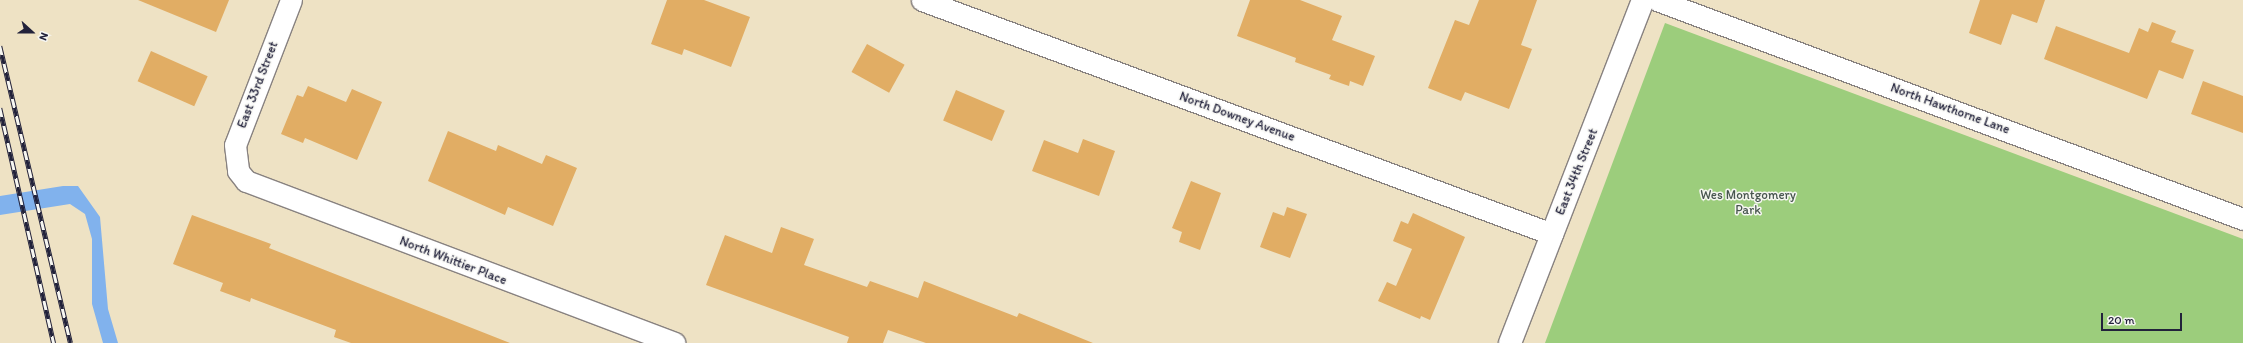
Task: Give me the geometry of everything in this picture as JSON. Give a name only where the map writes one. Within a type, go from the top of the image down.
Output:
[{"type":"main road","name":"East 34th Street","points":[[1510,343],[1643,0]]},
{"type":"street","name":"East 33rd Street","points":[[238,171],[235,145],[291,0]]},
{"type":"street","name":"North Downey Avenue","points":[[922,0],[1552,234]]},
{"type":"street","name":"North Hawthorne Lane","points":[[1657,0],[2243,218]]},
{"type":"street","name":"North Whittier Place","points":[[238,171],[258,187],[674,343]]},
{"type":"green space","name":"Wes Montgomery Park","points":[[1665,23],[2243,239],[2243,343],[1545,343]]},
{"type":"water","points":[[63,186],[78,186],[100,217],[108,309],[118,343],[103,343],[92,304],[92,239],[85,214],[70,204],[0,215],[0,196]]},
{"type":"building","points":[[138,0],[229,0],[216,32]]},
{"type":"building","points":[[667,0],[704,0],[750,17],[731,67],[684,49],[682,55],[651,44]]},
{"type":"building","points":[[1250,0],[1300,0],[1342,16],[1332,40],[1375,56],[1363,86],[1350,81],[1349,86],[1329,79],[1331,75],[1295,62],[1296,58],[1237,36]]},
{"type":"building","points":[[1479,0],[1537,0],[1521,45],[1532,49],[1509,109],[1465,92],[1461,101],[1428,88],[1455,20],[1469,25]]},
{"type":"building","points":[[1980,0],[2045,0],[2037,23],[2012,14],[2001,45],[1969,33]]},
{"type":"building","points":[[2152,22],[2176,31],[2171,42],[2194,50],[2183,79],[2159,70],[2147,99],[2044,59],[2056,26],[2129,53],[2139,28],[2148,32]]},
{"type":"building","points":[[867,44],[905,65],[889,93],[851,72]]},
{"type":"building","points":[[151,51],[208,76],[194,106],[138,81]]},
{"type":"building","points":[[2203,81],[2243,96],[2243,133],[2191,114]]},
{"type":"building","points":[[308,86],[346,102],[352,89],[382,102],[357,160],[305,138],[303,143],[281,134],[297,95],[303,97]]},
{"type":"building","points":[[956,90],[1005,111],[992,141],[943,120]]},
{"type":"building","points":[[448,131],[496,151],[498,145],[542,164],[546,155],[577,168],[553,226],[508,207],[505,215],[428,181]]},
{"type":"building","points":[[1083,139],[1115,151],[1099,196],[1032,171],[1044,140],[1078,153]]},
{"type":"building","points":[[1191,181],[1221,193],[1200,250],[1179,242],[1182,232],[1172,228]]},
{"type":"building","points":[[1287,207],[1307,214],[1290,258],[1260,247],[1273,212],[1284,216]]},
{"type":"building","points":[[1413,213],[1465,237],[1430,320],[1421,316],[1420,319],[1378,301],[1387,282],[1396,286],[1412,249],[1393,241],[1401,221],[1408,224]]},
{"type":"building","points":[[192,215],[271,244],[269,248],[510,343],[351,343],[334,337],[336,330],[251,298],[250,302],[220,291],[223,283],[173,264]]},
{"type":"building","points":[[781,227],[814,239],[804,265],[867,287],[870,281],[918,298],[924,281],[1017,317],[1019,313],[1093,343],[926,343],[888,330],[883,343],[847,343],[849,337],[706,285],[725,235],[772,253]]},
{"type":"railway","points":[[0,46],[71,343]]},
{"type":"railway","points":[[0,108],[54,343]]}]
